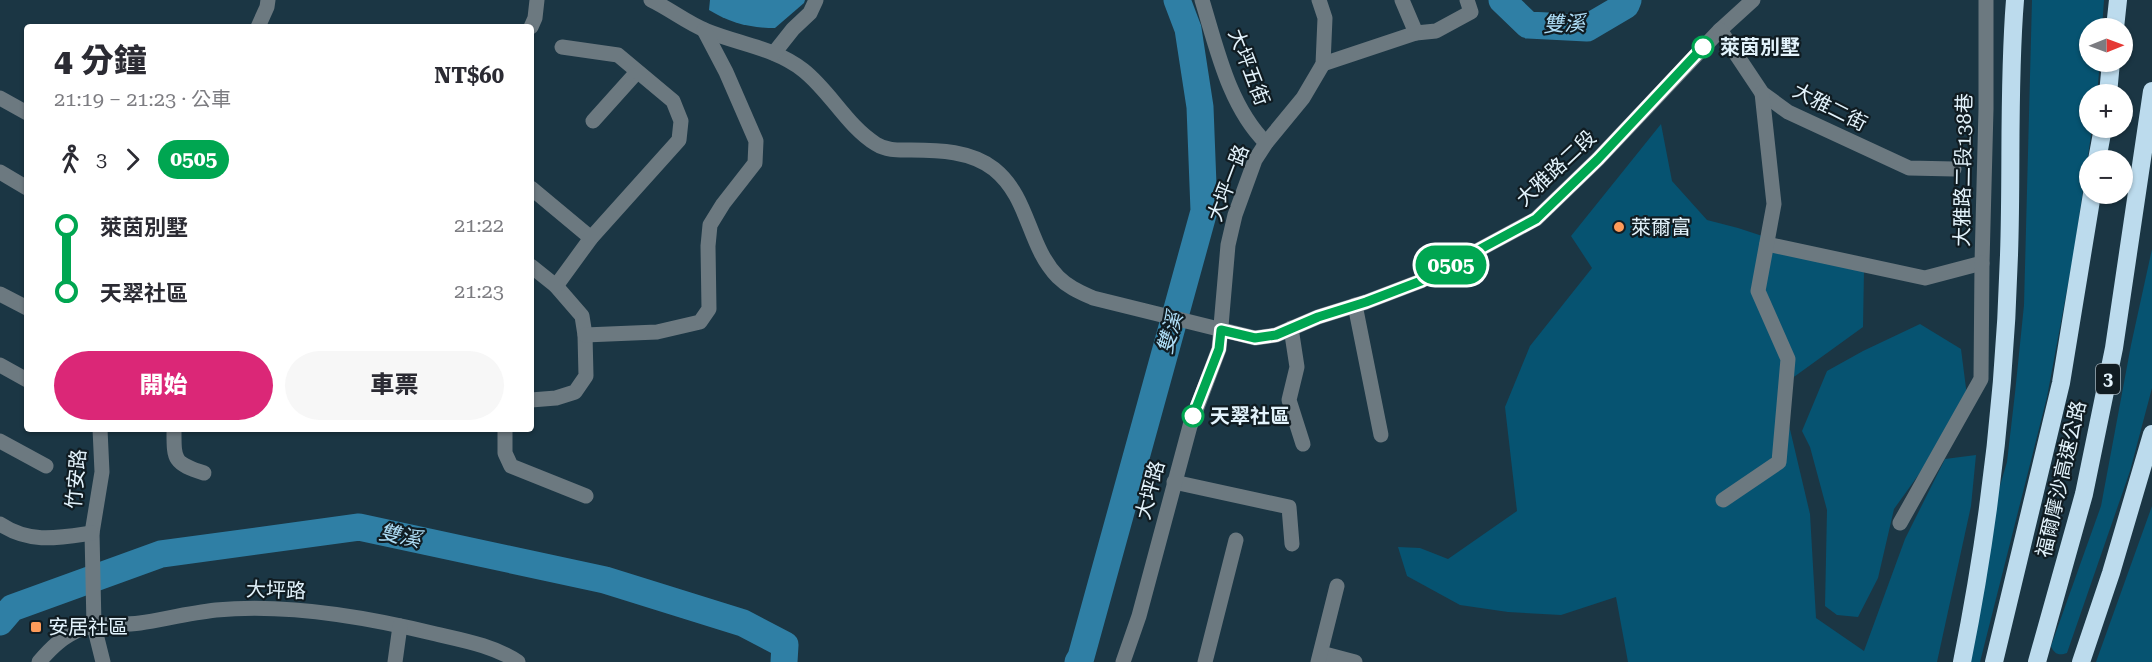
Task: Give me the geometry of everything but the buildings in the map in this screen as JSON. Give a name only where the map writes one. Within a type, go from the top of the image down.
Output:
[{"type":"highway","points":[[1962,662],[1974,604],[1994,465],[2005,347],[2009,254],[2010,51],[2007,0]]},
{"type":"highway","points":[[2010,51],[2015,0]]},
{"type":"highway","points":[[2116,18],[2118,0]]},
{"type":"highway","name":"福爾摩沙高速公路","points":[[2037,662],[2084,494],[2112,359],[2152,91]]},
{"type":"highway","name":"福爾摩沙高速公路","points":[[1994,662],[2061,383],[2090,204]]},
{"type":"highway","points":[[2081,662],[2111,573],[2152,434]]},
{"type":"street","points":[[259,24],[268,0]]},
{"type":"street","points":[[532,24],[537,0]]},
{"type":"street","name":"大雅路二段","points":[[651,0],[704,30],[774,54],[803,70],[863,134],[877,145],[894,150],[953,152],[974,158],[992,168],[1007,182],[1018,197],[1046,261],[1058,277],[1074,289],[1093,298],[1255,338],[1276,335],[1318,317],[1421,281],[1536,219],[1590,167],[1748,2]]},
{"type":"street","points":[[774,54],[793,28],[810,13],[816,0]]},
{"type":"street","name":"大坪五街","points":[[1202,0],[1221,62],[1239,108],[1252,130],[1266,143]]},
{"type":"street","name":"大坪一路","points":[[1221,330],[1228,245],[1255,160],[1297,106],[1323,64],[1325,18],[1319,0]]},
{"type":"street","points":[[1402,0],[1416,33]]},
{"type":"street","points":[[1323,64],[1416,33],[1436,31],[1472,12],[1467,0]]},
{"type":"street","name":"大雅路二段138巷","points":[[1767,244],[1925,278],[1982,263],[1986,0]]},
{"type":"street","points":[[585,335],[657,332],[700,322],[710,309],[708,246],[710,225],[754,163],[756,141],[726,72],[704,30]]},
{"type":"street","name":"大雅二街","points":[[1720,30],[1761,93],[1788,112],[1909,168],[1954,169]]},
{"type":"street","points":[[556,286],[591,238],[679,140],[681,121],[673,101],[618,55],[562,46]]},
{"type":"street","points":[[593,121],[637,72]]},
{"type":"street","points":[[1723,500],[1779,462],[1788,359],[1758,291],[1774,204],[1761,93]]},
{"type":"street","points":[[0,98],[24,110]]},
{"type":"street","points":[[0,172],[24,186]]},
{"type":"street","points":[[534,190],[591,238]]},
{"type":"street","points":[[1900,523],[1981,380],[1982,263]]},
{"type":"street","points":[[534,268],[556,286],[582,316],[586,376],[574,392],[556,399],[534,400]]},
{"type":"street","points":[[0,294],[24,306]]},
{"type":"street","points":[[1355,305],[1381,435]]},
{"type":"street","points":[[1291,328],[1298,367],[1289,400],[1303,444]]},
{"type":"street","name":"大坪路","points":[[1123,662],[1139,616],[1190,426],[1219,349],[1221,330]]},
{"type":"street","points":[[0,365],[24,379]]},
{"type":"street","name":"竹安路","points":[[100,432],[102,472],[92,533],[94,626],[103,662]]},
{"type":"street","points":[[174,432],[174,454],[183,466],[204,472]]},
{"type":"street","points":[[505,432],[505,453],[511,466],[586,496]]},
{"type":"street","points":[[0,441],[46,466]]},
{"type":"street","points":[[1174,482],[1289,507],[1292,544]]},
{"type":"street","points":[[0,524],[23,537],[58,538],[92,533]]},
{"type":"street","points":[[1205,662],[1236,540]]},
{"type":"street","points":[[1337,586],[1319,658],[1355,662]]},
{"type":"street","name":"大坪路","points":[[39,662],[64,637],[83,628],[137,623],[216,610],[252,609],[297,611],[380,621],[462,640],[496,651],[518,662]]},
{"type":"street","points":[[394,662],[400,626]]},
{"type":"shaded area","points":[[710,0],[805,0],[775,28],[749,26],[725,18],[709,10]]},
{"type":"shaded area","points":[[2032,0],[2104,0],[2103,18],[2079,18],[2079,72],[2099,72],[2098,84],[2079,84],[2079,138],[2091,138],[2089,150],[2079,150],[2079,204],[2081,204],[2047,397],[1980,662],[1961,662],[1996,499],[2007,462],[2024,305]]},
{"type":"shaded area","points":[[1661,124],[1672,181],[1707,220],[1864,269],[1863,327],[1780,387],[1810,514],[1816,618],[1864,651],[1905,539],[1945,459],[1976,455],[1971,506],[1937,662],[1628,662],[1616,597],[1561,615],[1508,612],[1460,605],[1407,576],[1398,547],[1420,548],[1448,559],[1517,511],[1505,407],[1530,346],[1592,268],[1571,236]]},
{"type":"shaded area","points":[[2152,249],[2152,388],[2130,471],[2067,653],[2059,654],[2055,653],[2051,646],[2101,506],[2131,345]]},
{"type":"shaded area","points":[[1920,324],[1961,349],[1967,396],[1970,403],[1894,509],[1878,578],[1858,617],[1837,615],[1825,606],[1827,510],[1810,447],[1802,431],[1827,371]]},
{"type":"shaded area","points":[[2152,506],[2152,662],[2096,662]]},
{"type":"waterway","name":"雙溪","points":[[1078,662],[1204,211],[1200,107],[1188,29],[1177,0]]},
{"type":"waterway","name":"雙溪","points":[[1502,0],[1528,25],[1587,28],[1626,5],[1628,0]]},
{"type":"waterway","name":"雙溪","points":[[0,622],[12,608],[161,554],[359,527],[605,580],[743,623],[785,645],[784,662]]},
{"type":"bus line","name":"0505","points":[[1193,416],[1219,349],[1221,330],[1255,338],[1276,335],[1318,317],[1421,281],[1509,235],[1536,219],[1560,198],[1703,47]]},
{"type":"place","name":"萊茵別墅","points":[[1703,47]]},
{"type":"place","name":"萊爾富","points":[[1619,227]]},
{"type":"place","name":"天翠社區","points":[[1193,416]]},
{"type":"place","name":"安居社區","points":[[36,627]]}]
